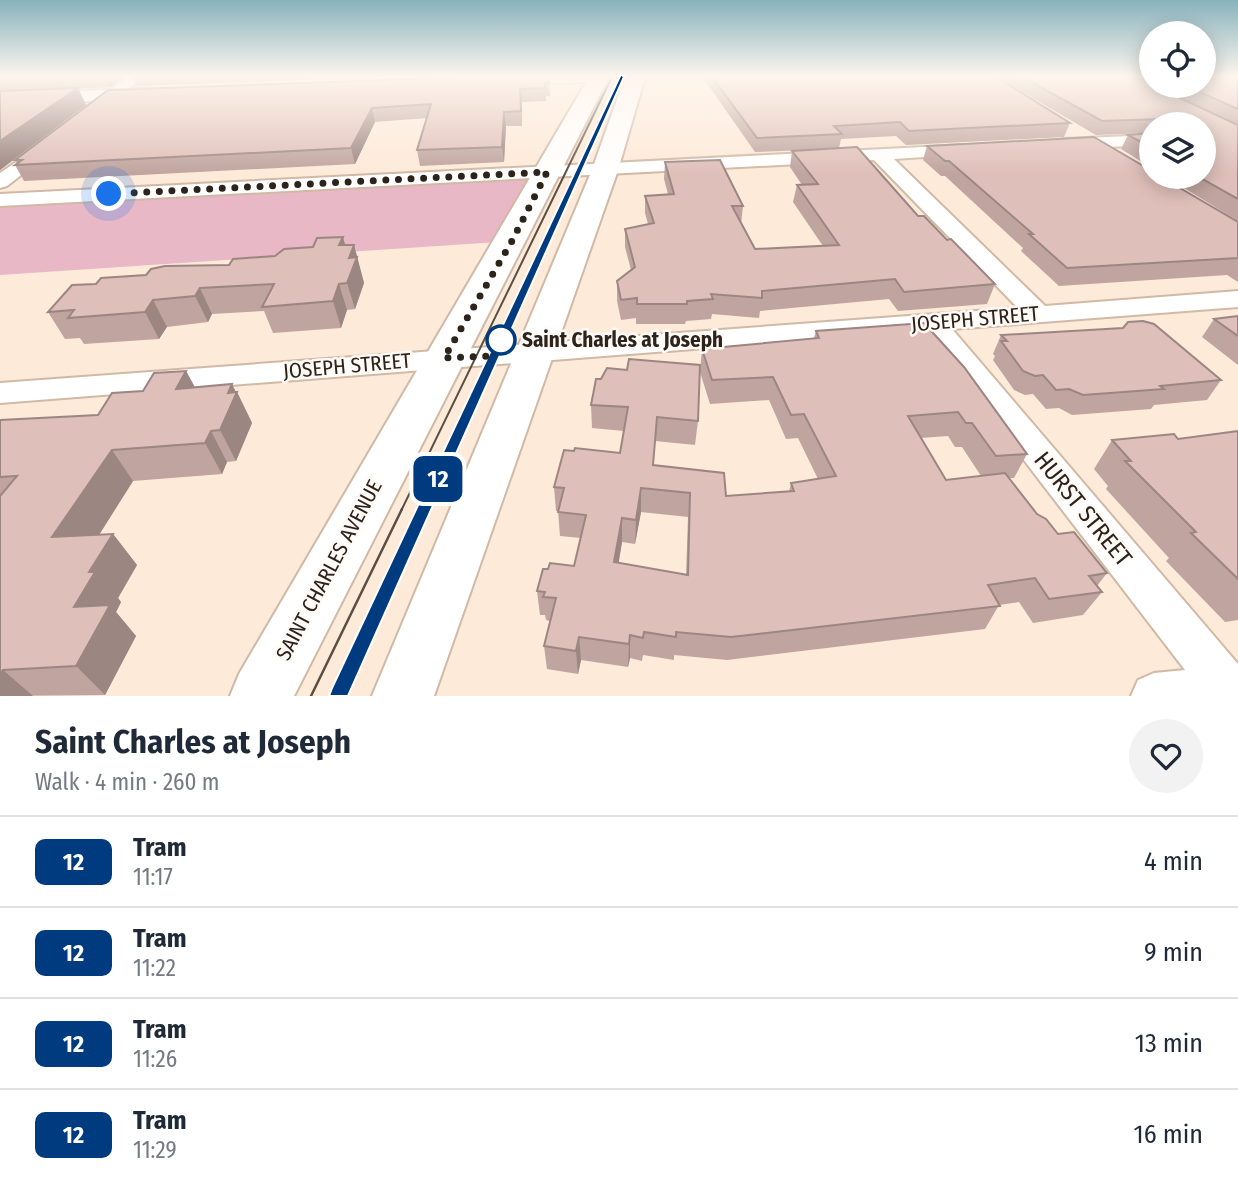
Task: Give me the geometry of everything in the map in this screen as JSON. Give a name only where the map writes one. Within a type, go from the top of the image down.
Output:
[{"type":"main road","name":"SAINT CHARLES AVENUE","points":[[261,696],[444,358],[512,241],[580,109]]},
{"type":"main road","points":[[403,696],[536,354],[605,170],[624,109]]},
{"type":"street","points":[[82,119],[94,109]]},
{"type":"street","points":[[1058,123],[1125,163]]},
{"type":"street","points":[[0,182],[61,135]]},
{"type":"street","points":[[1038,146],[1139,141]]},
{"type":"street","points":[[0,200],[985,149]]},
{"type":"street","points":[[878,154],[1039,314]]},
{"type":"street","name":"JOSEPH STREET","points":[[0,393],[1238,299]]},
{"type":"street","name":"HURST STREET","points":[[933,323],[1233,690]]},
{"type":"street","points":[[1154,696],[1233,690]]},
{"type":"shaded area","points":[[547,172],[512,241],[0,275],[0,200]]},
{"type":"building","points":[[0,109],[46,109],[0,141]]},
{"type":"building","points":[[82,109],[371,109],[351,148],[15,165],[22,160],[15,160]]},
{"type":"building","points":[[429,109],[521,109],[504,112],[502,147],[417,150]]},
{"type":"building","points":[[736,109],[1048,109],[1070,123],[909,131],[900,122],[834,126],[842,134],[757,138]]},
{"type":"building","points":[[1081,109],[1205,109],[1210,112],[1139,112],[1139,120],[1102,121]]},
{"type":"building","points":[[1216,115],[1238,125],[1238,199],[1216,187]]},
{"type":"building","points":[[1139,134],[1139,141],[1128,135]]},
{"type":"building","points":[[1094,137],[1139,163],[1139,189],[1182,189],[1238,222],[1238,258],[1067,268],[1029,234],[1033,234],[949,161],[945,161],[927,146]]},
{"type":"building","points":[[857,147],[918,216],[924,216],[947,240],[951,239],[995,284],[904,292],[895,279],[762,291],[762,298],[711,294],[713,299],[687,301],[687,304],[637,304],[637,298],[621,300],[617,281],[635,267],[625,229],[654,223],[645,196],[674,194],[665,162],[720,160],[743,206],[732,206],[755,249],[839,245],[797,185],[818,184],[792,151]]},
{"type":"building","points":[[343,237],[339,245],[354,245],[349,258],[357,257],[347,283],[339,284],[333,301],[262,307],[274,284],[200,288],[195,296],[153,300],[145,312],[68,318],[74,310],[48,312],[72,285],[96,284],[101,278],[146,275],[151,269],[165,266],[229,265],[233,259],[275,256],[284,249],[313,247],[317,238]]},
{"type":"building","points":[[1238,316],[1238,336],[1214,319]]},
{"type":"building","points":[[1143,321],[1154,324],[1221,380],[1160,386],[1164,389],[1083,395],[1069,389],[1056,390],[1043,375],[1035,376],[1023,371],[1001,341],[1007,341],[1001,335],[1123,328],[1128,322]]},
{"type":"building","points":[[924,323],[964,367],[1027,454],[996,456],[972,423],[966,423],[958,412],[908,416],[946,480],[1005,473],[1037,514],[1046,519],[1058,534],[1074,532],[1107,573],[1089,576],[1102,592],[1049,599],[1035,578],[988,585],[1000,606],[731,637],[676,632],[676,637],[644,632],[643,638],[630,635],[629,644],[579,637],[576,651],[544,646],[556,598],[543,597],[545,592],[537,591],[543,569],[548,569],[550,563],[574,566],[586,515],[558,512],[564,488],[554,487],[564,450],[574,451],[575,448],[620,453],[628,407],[591,405],[596,379],[601,379],[607,368],[627,370],[629,359],[700,365],[698,421],[657,417],[653,465],[724,473],[726,496],[794,491],[791,483],[836,476],[804,414],[791,415],[773,377],[712,380],[702,349],[819,338],[816,331]],"holes":[[[641,488],[690,493],[688,575],[614,562],[622,518],[636,520]]]},
{"type":"building","points":[[186,371],[176,389],[232,384],[228,393],[237,392],[220,430],[211,431],[205,443],[112,450],[52,537],[113,534],[89,572],[95,572],[74,607],[110,605],[76,666],[3,670],[0,674],[0,496],[17,476],[0,477],[0,420],[98,415],[112,393],[143,391],[154,373]]},
{"type":"building","points":[[1238,431],[1238,579],[1191,533],[1196,532],[1125,461],[1131,461],[1112,440],[1174,434],[1178,439]]},
{"type":"tram line","points":[[401,511],[596,109]]},
{"type":"tram line","name":"12","points":[[340,696],[606,109]]},
{"type":"tram line","points":[[424,511],[594,135]]},
{"type":"tram line","points":[[311,696],[402,509]]},
{"type":"tram line","points":[[340,696],[425,509]]},
{"type":"place","name":"Saint Charles at Joseph","points":[[501,340]]},
{"type":"route","points":[[109,194],[547,172],[512,241],[444,358],[494,356],[501,340]]}]
